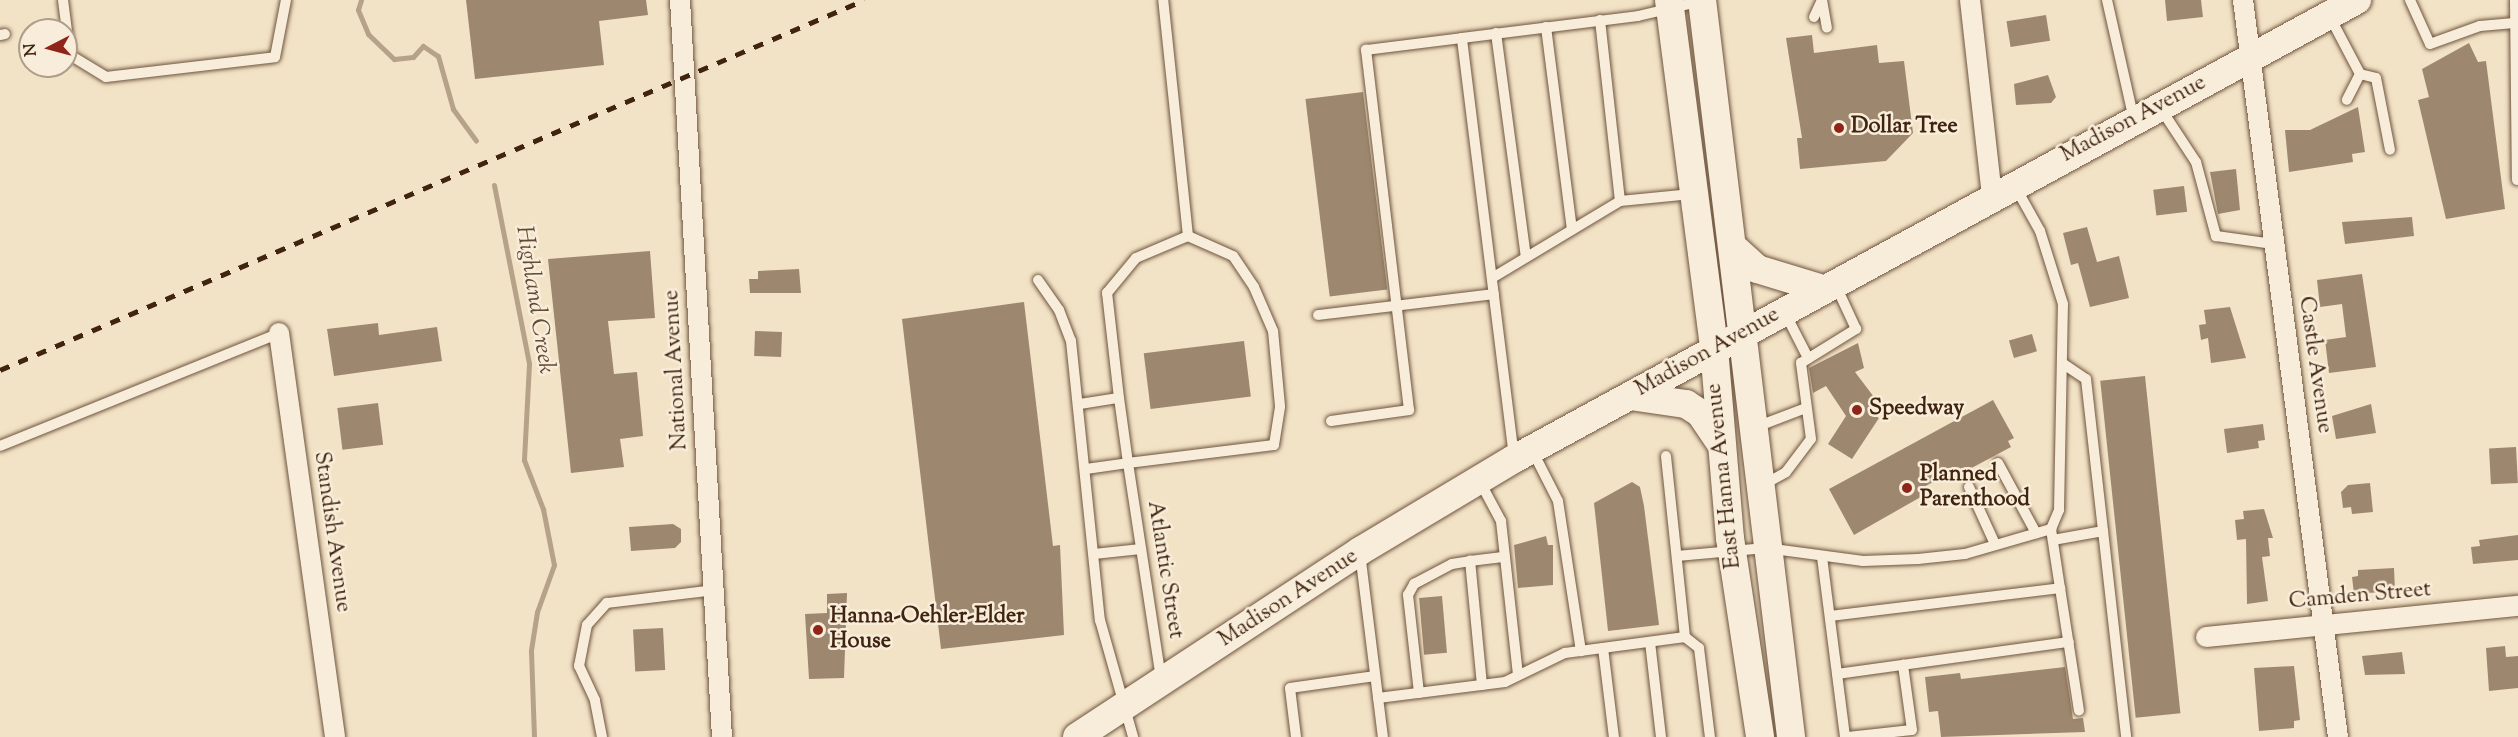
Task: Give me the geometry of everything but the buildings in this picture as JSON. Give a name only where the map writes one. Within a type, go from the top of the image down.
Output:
[{"type":"main road","name":"East Hanna Avenue","points":[[1702,0],[1734,248],[1766,548],[1791,737]]},
{"type":"main road","name":"Madison Avenue","points":[[1077,737],[1360,551],[1523,454],[2003,190],[2357,0]]},
{"type":"main road","name":"East Hanna Avenue","points":[[1669,3],[1714,348],[1718,440],[1760,737]]},
{"type":"main road","points":[[1734,248],[1757,269],[1829,286]]},
{"type":"main road","points":[[1630,396],[1686,404],[1700,413],[1718,440]]},
{"type":"street","name":"National Avenue","points":[[680,0],[722,737]]},
{"type":"street","points":[[1970,0],[2003,190]]},
{"type":"street","name":"Castle Avenue","points":[[2243,0],[2338,737]]},
{"type":"street","name":"Standish Avenue","points":[[279,333],[335,737]]},
{"type":"street","name":"Camden Street","points":[[2206,637],[2325,627],[2518,606]]},
{"type":"lane","points":[[63,0],[70,55],[106,77],[275,57],[286,0]]},
{"type":"lane","points":[[1163,0],[1188,236]]},
{"type":"lane","points":[[1331,421],[1409,410],[1366,50],[1600,20],[1669,3],[1702,0]]},
{"type":"lane","points":[[1814,17],[1822,0]]},
{"type":"lane","points":[[1822,0],[1827,28]]},
{"type":"lane","points":[[2107,0],[2134,120]]},
{"type":"lane","points":[[2410,0],[2430,44],[2480,26],[2514,22]]},
{"type":"lane","points":[[2514,0],[2517,180]]},
{"type":"lane","points":[[2329,15],[2360,74],[2376,78],[2390,150]]},
{"type":"lane","points":[[1600,20],[1620,201]]},
{"type":"lane","points":[[1546,27],[1572,229]]},
{"type":"lane","points":[[1497,33],[1526,257]]},
{"type":"lane","points":[[1462,38],[1494,294],[1523,454],[1558,501],[1581,651]]},
{"type":"lane","points":[[2347,100],[2360,74]]},
{"type":"lane","points":[[2159,106],[2196,162],[2216,236],[2273,244]]},
{"type":"lane","points":[[2003,190],[2040,231],[2063,304],[2059,510],[2052,535],[2079,711]]},
{"type":"lane","points":[[1492,278],[1620,201],[1695,194]]},
{"type":"lane","points":[[1086,469],[1274,445],[1280,406],[1274,331],[1233,256],[1188,236],[1136,258],[1107,293],[1128,463]]},
{"type":"lane","points":[[1038,279],[1059,310],[1071,341],[1080,404],[1100,620],[1133,737]]},
{"type":"lane","points":[[1760,486],[1786,472],[1810,439],[1800,368],[1808,358],[1856,329],[1829,286]]},
{"type":"lane","points":[[1318,315],[1494,294]]},
{"type":"lane","points":[[1784,310],[1808,358]]},
{"type":"lane","points":[[0,446],[279,333]]},
{"type":"lane","points":[[2062,363],[2086,379],[2126,737]]},
{"type":"lane","points":[[1080,404],[1119,398]]},
{"type":"lane","points":[[1753,429],[1806,408]]},
{"type":"lane","points":[[1666,456],[1685,637],[1699,648],[1710,737]]},
{"type":"lane","name":"Atlantic Street","points":[[1128,463],[1162,682]]},
{"type":"lane","points":[[1998,464],[2036,533]]},
{"type":"lane","points":[[1479,480],[1501,521],[1518,674]]},
{"type":"lane","points":[[1969,487],[1995,544]]},
{"type":"lane","points":[[1677,556],[1766,548],[1822,557],[1918,559],[1995,544],[2036,533],[2052,535],[2103,531]]},
{"type":"lane","points":[[1094,554],[1142,549]]},
{"type":"lane","points":[[1360,551],[1383,737]]},
{"type":"lane","points":[[1419,693],[1408,595],[1414,584],[1452,564],[1505,557]]},
{"type":"lane","points":[[1822,557],[1846,737],[1912,733],[1903,665]]},
{"type":"lane","points":[[1470,561],[1482,685]]},
{"type":"lane","points":[[1830,616],[2060,588]]},
{"type":"lane","points":[[602,737],[595,700],[579,666],[587,625],[607,603],[714,590]]},
{"type":"lane","points":[[1378,698],[1482,685],[1518,674],[1541,661],[1581,651],[1685,637]]},
{"type":"lane","points":[[1650,642],[1661,737]]},
{"type":"lane","points":[[1837,674],[2069,642]]},
{"type":"lane","points":[[1603,648],[1614,737]]},
{"type":"lane","points":[[1296,737],[1290,688],[1375,676]]},
{"type":"waterway","name":"Highland Creek","points":[[361,0],[358,10],[368,34],[394,59],[413,57],[423,46],[438,56],[453,109],[476,141]]},
{"type":"waterway","name":"Highland Creek","points":[[494,185],[529,364],[524,460],[543,509],[554,565],[537,612],[531,651],[534,737]]},
{"type":"railway","points":[[0,370],[864,0]]},
{"type":"place","name":"Dollar Tree","points":[[1839,128]]},
{"type":"place","name":"Speedway","points":[[1857,410]]},
{"type":"place","name":"Planned Parenthood","points":[[1907,488]]},
{"type":"place","name":"Hanna-Oehler-Elder House","points":[[818,630]]}]
